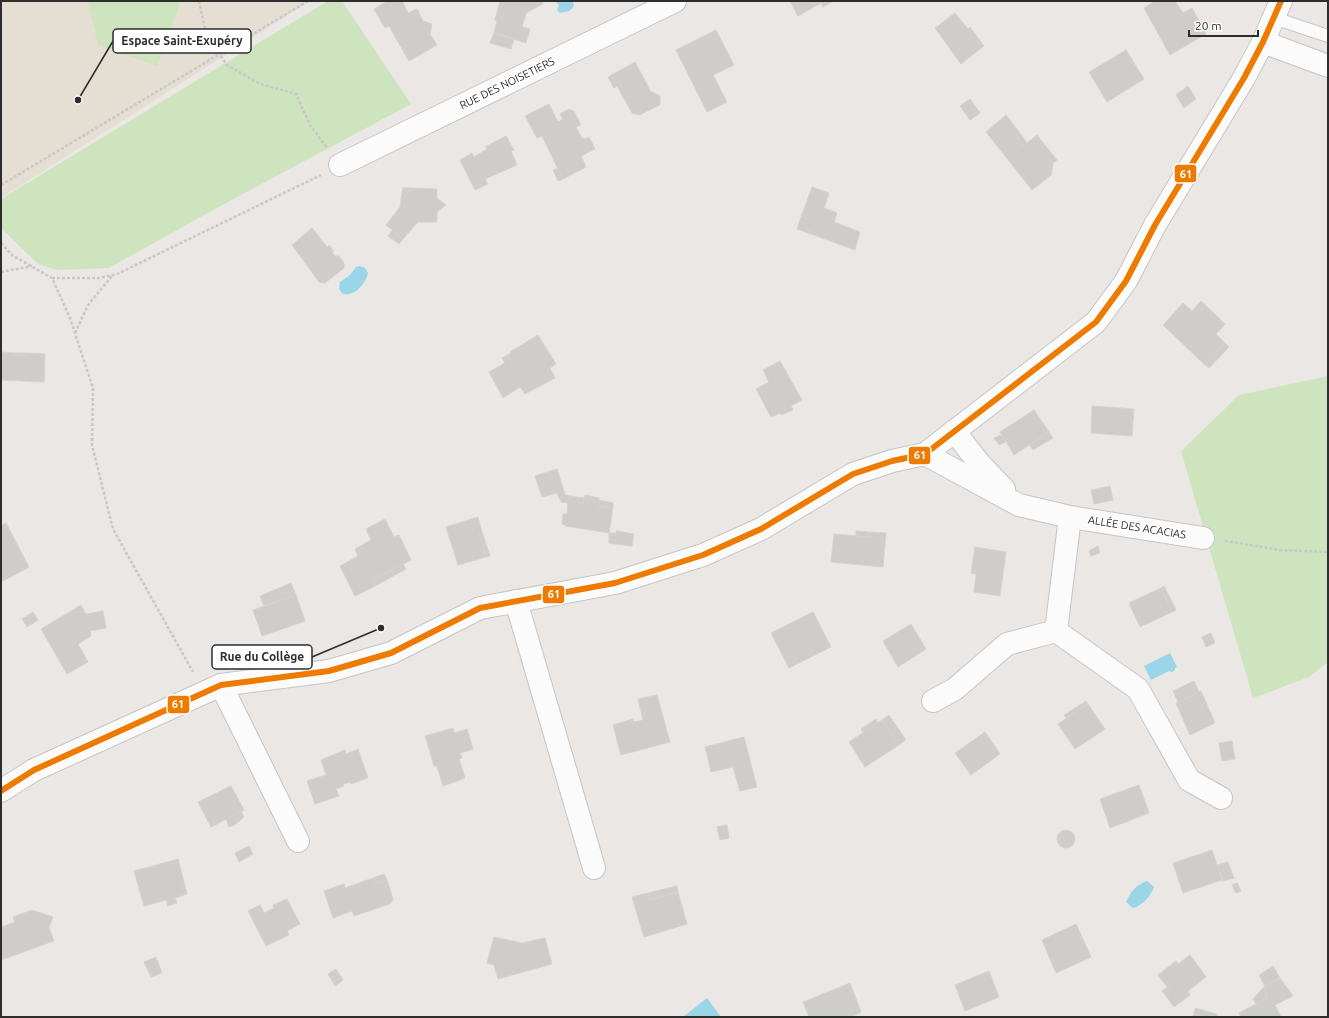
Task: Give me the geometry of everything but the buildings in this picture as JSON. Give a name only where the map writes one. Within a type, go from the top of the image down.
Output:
[{"type":"street","name":"RUE DES NOISETIERS","points":[[340,165],[675,1]]},
{"type":"street","points":[[1,791],[34,770],[213,688],[329,671],[391,653],[480,608],[615,582],[703,555],[761,529],[853,474],[892,461],[925,454],[1096,322],[1126,281],[1155,225],[1244,78],[1278,10]]},
{"type":"street","points":[[1263,42],[1328,66]]},
{"type":"street","points":[[954,432],[979,463],[1019,505]]},
{"type":"street","name":"ALLÉE DES ACACIAS","points":[[925,454],[1019,505],[1070,517],[1203,538]]},
{"type":"street","points":[[1056,631],[1070,517]]},
{"type":"street","points":[[516,601],[594,868]]},
{"type":"street","points":[[933,701],[955,689],[1007,644],[1056,631]]},
{"type":"street","points":[[1056,631],[1138,689],[1189,780],[1221,798]]},
{"type":"street","points":[[213,688],[298,841]]},
{"type":"lane","points":[[1278,10],[1328,36]]},
{"type":"path","points":[[1,243],[12,255],[52,278],[99,278],[113,275],[340,165],[310,125],[296,94],[260,84],[227,65],[206,34],[199,1]]},
{"type":"path","points":[[1,185],[308,1]]},
{"type":"path","points":[[1,272],[32,266]]},
{"type":"path","points":[[75,333],[88,305],[113,275]]},
{"type":"path","points":[[52,278],[70,318],[93,388],[92,445],[113,529],[177,646],[213,688]]},
{"type":"path","points":[[1203,538],[1281,550],[1328,552]]},
{"type":"shaded area","points":[[1,1],[310,1],[1,198]]},
{"type":"green space","points":[[88,1],[177,1],[180,4],[157,66],[98,45]]},
{"type":"green space","points":[[328,1],[342,1],[411,104],[213,210],[109,268],[57,270],[38,264],[1,228],[1,199]]},
{"type":"green space","points":[[1328,376],[1328,662],[1309,677],[1253,698],[1181,451],[1239,395]]},
{"type":"water","points":[[556,1],[573,1],[574,6],[569,11],[560,13],[557,10],[559,6]]},
{"type":"water","points":[[360,266],[365,268],[368,273],[365,281],[356,291],[343,294],[339,289],[340,282],[350,275],[356,267]]},
{"type":"water","points":[[1170,653],[1177,667],[1175,670],[1172,672],[1169,671],[1151,680],[1144,666]]},
{"type":"water","points":[[1147,881],[1154,887],[1152,891],[1143,903],[1133,908],[1126,902],[1128,898],[1137,886]]},
{"type":"water","points":[[707,998],[721,1017],[683,1017]]},
{"type":"transit line","name":"61","points":[[1,791],[34,770],[221,685],[329,671],[391,653],[480,608],[615,583],[703,555],[761,529],[853,474],[892,461],[925,454],[1096,322],[1126,281],[1155,225],[1244,78],[1263,42],[1281,1]]},
{"type":"place","name":"Espace Saint-Exupéry","points":[[78,100]]},
{"type":"place","name":"Rue du Collège","points":[[381,628]]}]
